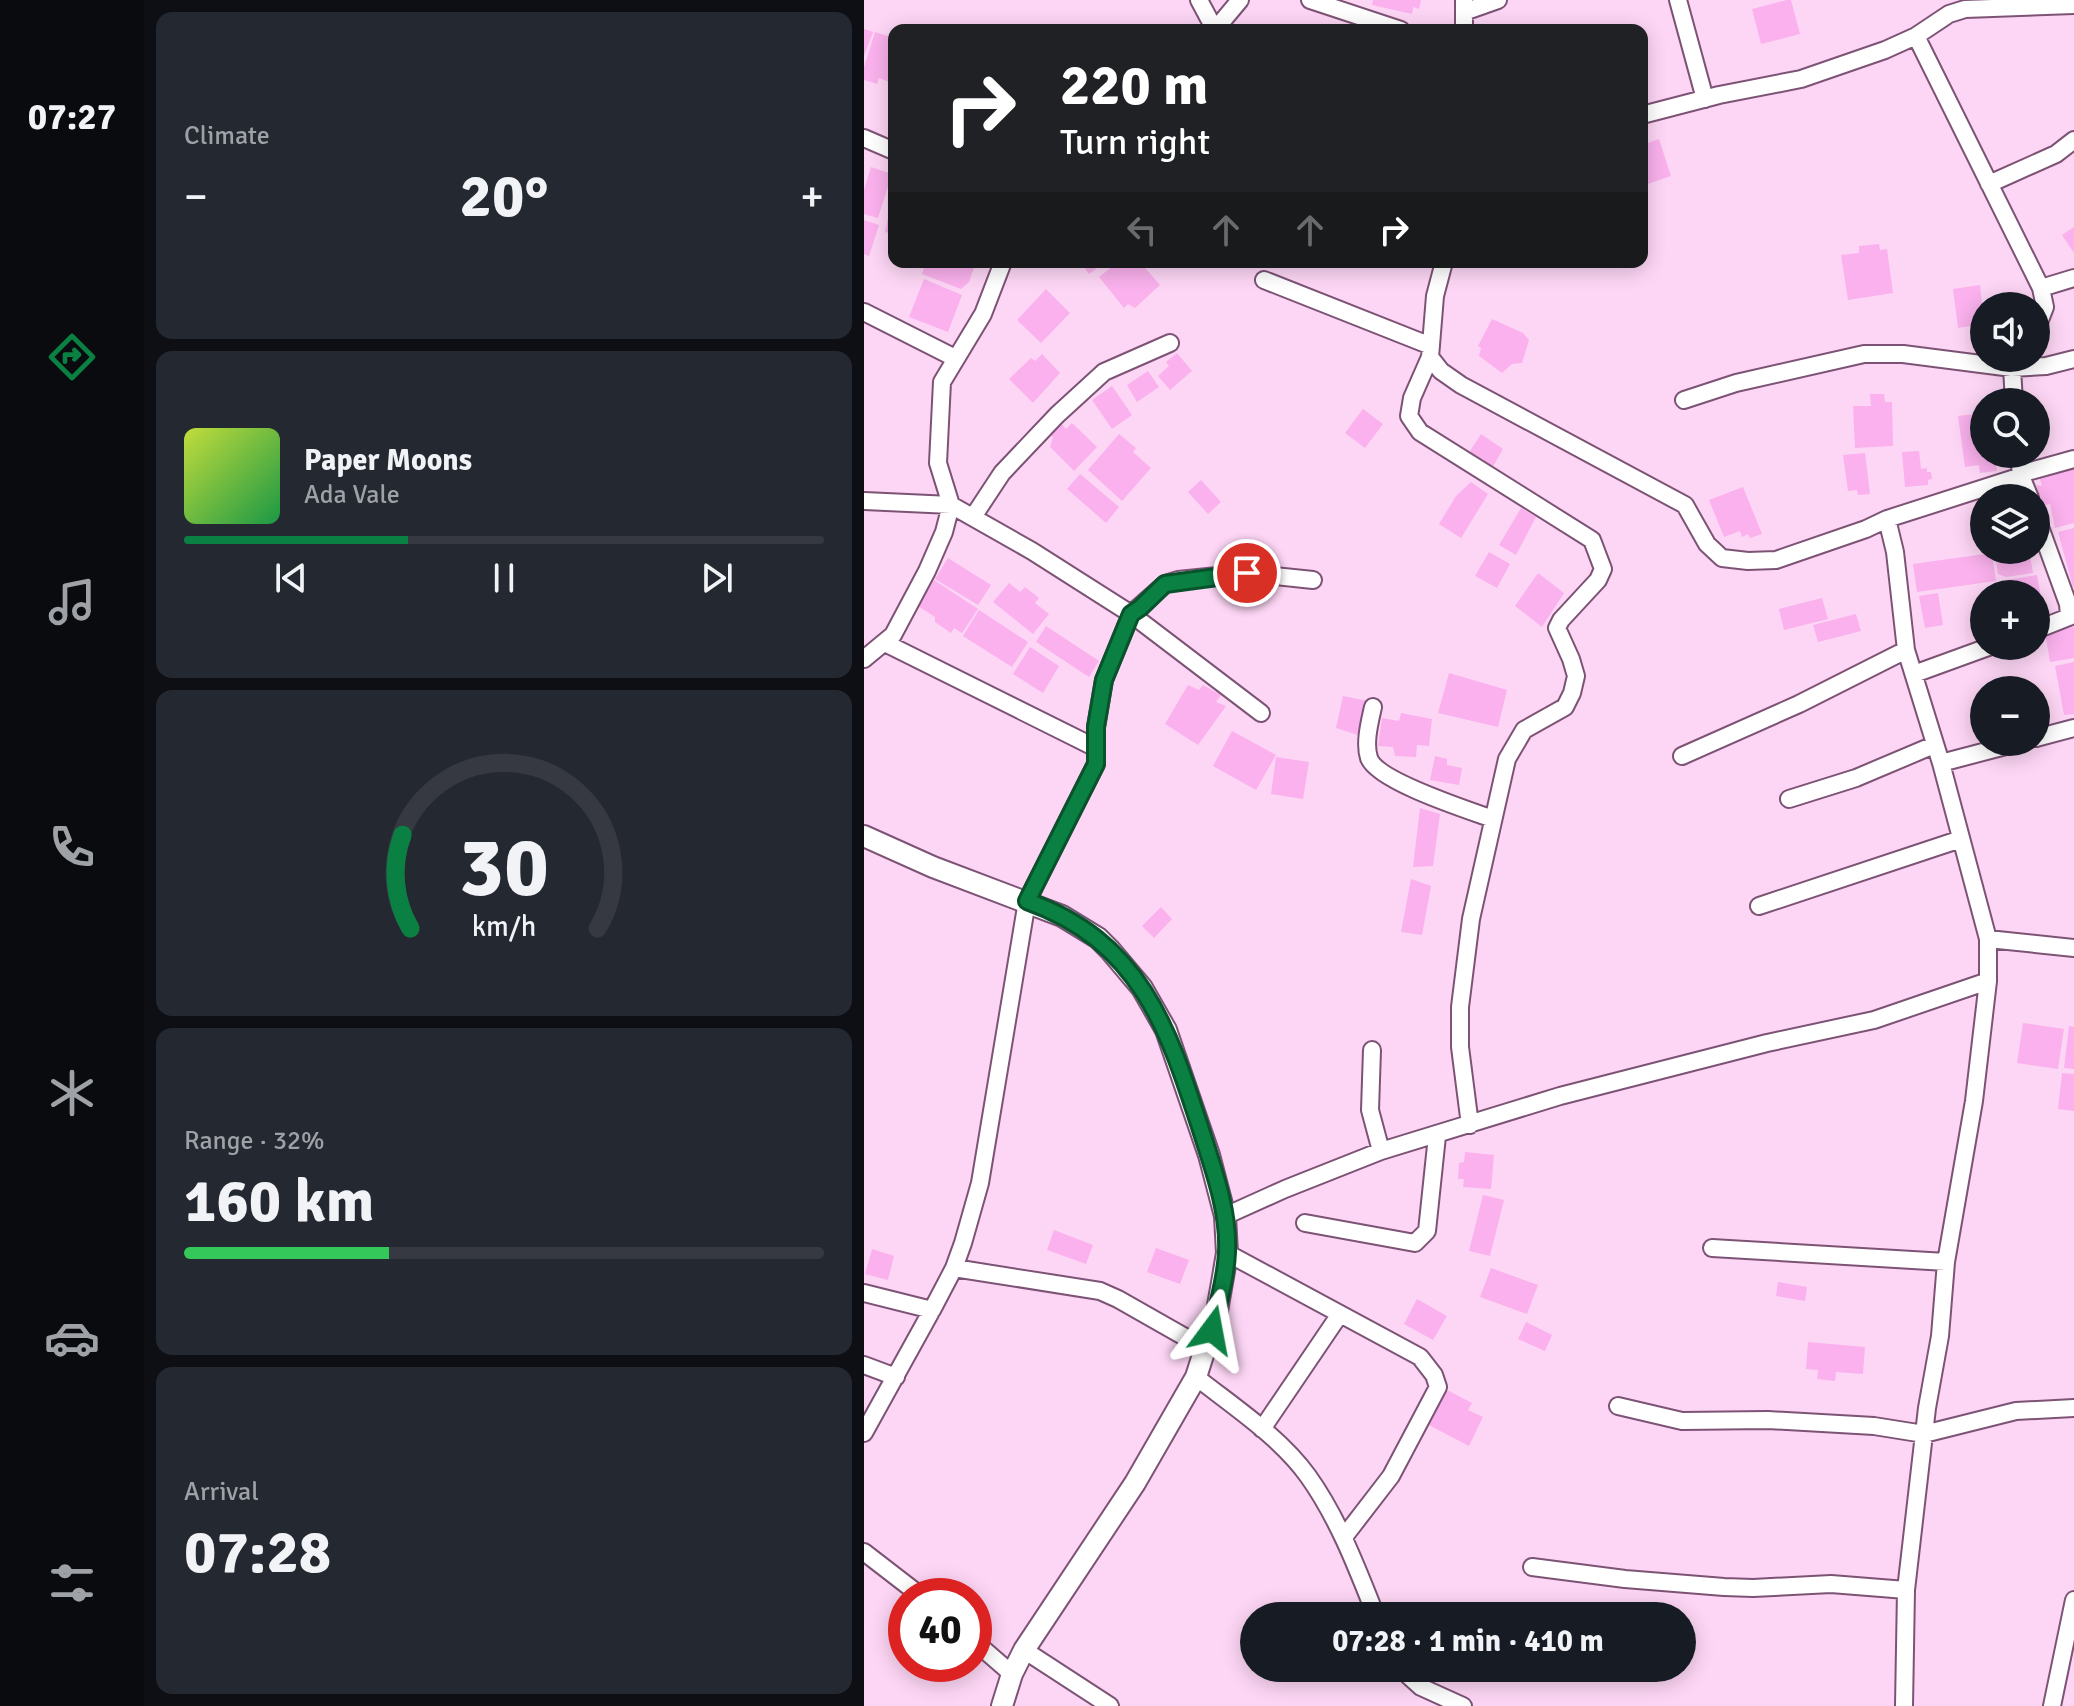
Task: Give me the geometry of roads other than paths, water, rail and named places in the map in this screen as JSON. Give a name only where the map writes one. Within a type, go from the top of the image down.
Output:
[{"type":"street","points":[[1199,0],[1212,24]]},
{"type":"street","points":[[1220,24],[1240,0]]},
{"type":"street","points":[[1310,0],[1383,24]]},
{"type":"street","points":[[1464,6],[1498,0]]},
{"type":"street","points":[[1678,0],[1705,99]]},
{"type":"street","points":[[1648,113],[1801,79],[1885,50],[1916,36],[1949,14],[1965,9],[2074,5]]},
{"type":"street","points":[[1916,36],[2042,292]]},
{"type":"street","points":[[864,138],[888,148]]},
{"type":"street","points":[[1989,184],[2056,154],[2074,140]]},
{"type":"street","points":[[864,659],[893,635],[944,532],[951,505],[938,463],[942,382],[983,314],[1001,268]]},
{"type":"street","points":[[1442,268],[1435,296],[1430,351],[1412,398],[1409,416],[1420,432],[1592,540],[1603,569],[1598,580],[1557,628],[1576,676],[1565,707],[1524,730],[1507,759],[1471,919],[1460,1007],[1460,1047],[1470,1125]]},
{"type":"street","points":[[2041,288],[2074,278]]},
{"type":"street","points":[[1264,280],[1430,351],[1441,371],[1461,385],[1685,505],[1707,544],[1722,558],[1776,560],[1887,519],[2074,459]]},
{"type":"street","points":[[864,312],[955,358]]},
{"type":"street","points":[[973,517],[1002,473],[1057,415],[1104,372],[1170,343]]},
{"type":"street","points":[[1684,400],[1736,383],[1864,354],[1970,359]]},
{"type":"street","points":[[2050,365],[2074,359]]},
{"type":"street","points":[[2020,468],[2024,484]]},
{"type":"street","points":[[864,501],[951,505],[1032,551],[1131,614],[1261,713]]},
{"type":"street","points":[[1887,519],[1895,552],[1906,650],[1941,763],[1988,939],[1988,981],[1969,1133],[1946,1262],[1940,1336],[1924,1434],[1906,1590],[1904,1706]]},
{"type":"street","points":[[2050,554],[2071,616],[2050,624]]},
{"type":"street","points":[[864,1433],[954,1268],[980,1183],[1027,901],[1096,764],[1096,727],[1104,680],[1131,614],[1165,584],[1178,580],[1247,573],[1313,580]]},
{"type":"street","points":[[885,643],[1096,748]]},
{"type":"street","points":[[1682,756],[1799,704],[1906,650]]},
{"type":"street","points":[[1914,674],[1970,654]]},
{"type":"street","points":[[1373,707],[1368,731],[1369,758],[1379,771],[1421,792],[1493,819]]},
{"type":"street","points":[[2050,734],[2074,728]]},
{"type":"street","points":[[1789,799],[1856,778],[1934,745]]},
{"type":"street","points":[[1941,763],[1970,755]]},
{"type":"street","points":[[864,836],[933,867],[1062,916],[1098,938],[1142,988],[1166,1030],[1209,1155],[1225,1216],[1227,1253],[1206,1349],[1196,1377],[1135,1483],[1024,1650],[1002,1706]]},
{"type":"street","points":[[1759,906],[1961,839]]},
{"type":"street","points":[[1988,939],[2074,948]]},
{"type":"street","points":[[1225,1216],[1381,1151],[1560,1096],[1767,1043],[1874,1020],[1988,981]]},
{"type":"street","points":[[1372,1050],[1370,1110],[1381,1151]]},
{"type":"street","points":[[1305,1223],[1415,1243],[1427,1231],[1437,1136]]},
{"type":"street","points":[[1712,1248],[1946,1262]]},
{"type":"street","points":[[1227,1253],[1420,1357],[1434,1375],[1438,1387],[1391,1476],[1344,1537]]},
{"type":"street","points":[[954,1268],[1100,1291],[1206,1349]]},
{"type":"street","points":[[864,1293],[932,1310]]},
{"type":"street","points":[[1262,1429],[1340,1314]]},
{"type":"street","points":[[864,1365],[896,1377]]},
{"type":"street","points":[[1196,1377],[1262,1429],[1308,1475],[1344,1537],[1370,1602]]},
{"type":"street","points":[[1618,1406],[1682,1421],[1768,1420],[1859,1425],[1924,1434],[2016,1411],[2074,1408]]},
{"type":"street","points":[[864,1552],[898,1578]]},
{"type":"street","points":[[1532,1567],[1724,1587],[1831,1584],[1906,1590]]},
{"type":"street","points":[[2052,1706],[2074,1600]]},
{"type":"street","points":[[1024,1650],[1110,1706]]},
{"type":"street","points":[[992,1657],[1012,1674]]},
{"type":"street","points":[[1415,1682],[1463,1706]]}]
